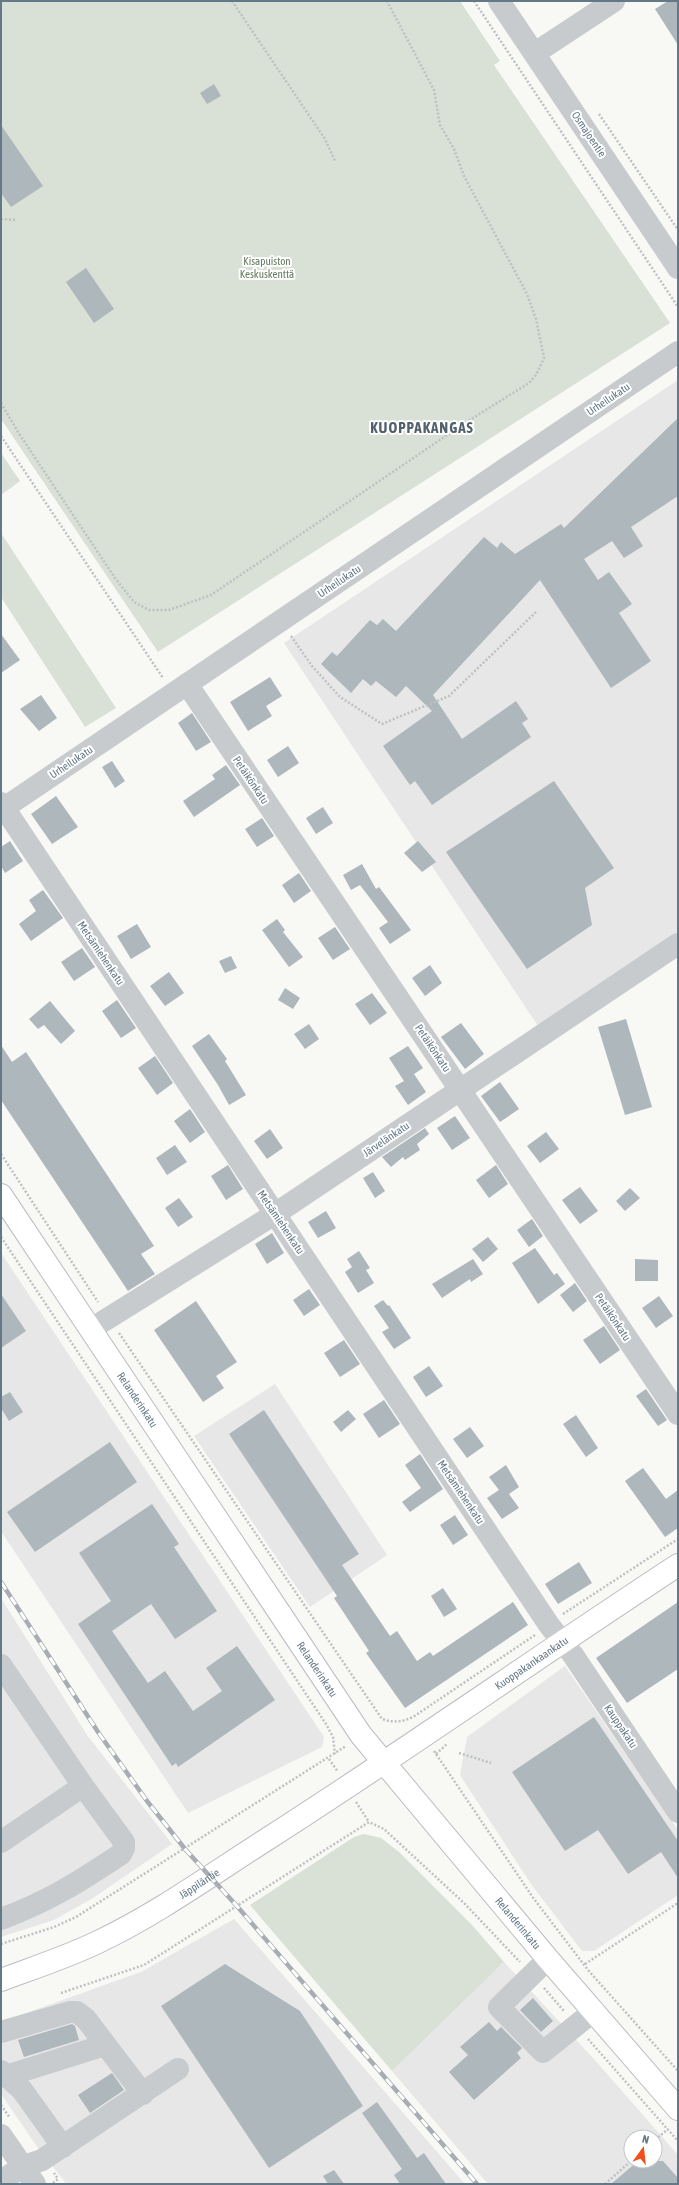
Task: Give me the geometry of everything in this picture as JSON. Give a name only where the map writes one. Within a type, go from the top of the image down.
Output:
[{"type":"main road","name":"Relanderinkatu","points":[[1,1195],[100,1323],[361,1735],[548,1959],[678,2109]]},
{"type":"main road","name":"Kuoppakankaankatu","points":[[384,1762],[678,1565]]},
{"type":"main road","name":"Jäppiläntie","points":[[1,1980],[97,1943],[169,1904],[384,1762]]},
{"type":"street","name":"Osmajoentie","points":[[499,1],[678,268]]},
{"type":"street","points":[[535,53],[614,1]]},
{"type":"street","name":"Urheilukatu","points":[[2,807],[187,684],[678,352]]},
{"type":"street","name":"Petäikönkatu","points":[[187,684],[461,1089],[678,1414]]},
{"type":"street","name":"Metsämiehenkatu","points":[[2,807],[561,1642]]},
{"type":"street","name":"Järvelänkatu","points":[[100,1323],[275,1214],[461,1089],[676,951]]},
{"type":"street","name":"Kauppakatu","points":[[561,1642],[573,1655],[678,1812]]},
{"type":"street","points":[[1,1665],[83,1786],[122,1836],[124,1848],[121,1854],[73,1886],[43,1902],[1,1919]]},
{"type":"street","points":[[1,1842],[83,1786]]},
{"type":"street","points":[[548,1959],[499,2007],[543,2052],[594,2011]]},
{"type":"street","points":[[1,2032],[70,2012],[77,2012],[86,2019],[143,2094]]},
{"type":"street","points":[[4,2074],[106,2044]]},
{"type":"street","points":[[1,2181],[28,2175],[42,2160],[143,2094],[178,2069]]},
{"type":"street","points":[[4,2074],[22,2090],[63,2147]]},
{"type":"street","points":[[1,2135],[28,2175]]},
{"type":"path","points":[[232,1],[324,139],[335,161]]},
{"type":"path","points":[[1,403],[18,432],[106,565],[134,602],[149,610],[169,610],[211,595],[466,423],[529,383],[536,376],[544,358],[536,319],[527,294],[464,176],[454,148],[440,125],[434,90],[387,1]]},
{"type":"path","points":[[474,1],[678,307]]},
{"type":"path","points":[[597,111],[678,230]]},
{"type":"path","points":[[1,220],[17,220]]},
{"type":"path","points":[[1,436],[164,680]]},
{"type":"path","points":[[287,631],[312,666],[340,697],[382,724],[449,696],[536,612]]},
{"type":"path","points":[[1,1154],[100,1323],[382,1719],[392,1722],[414,1717],[536,1634]]},
{"type":"path","points":[[1,1237],[326,1724],[333,1737],[335,1754]]},
{"type":"path","points":[[557,1619],[678,1539]]},
{"type":"path","points":[[1,1944],[54,1927],[76,1917],[343,1749]]},
{"type":"path","points":[[434,1750],[534,1898],[584,1964],[678,2071]]},
{"type":"path","points":[[459,1753],[491,1763]]},
{"type":"path","points":[[329,1759],[336,1770]]},
{"type":"path","points":[[359,1805],[369,1822],[384,1829],[464,1903],[577,2026],[678,2141]]},
{"type":"path","points":[[57,1995],[144,1965],[369,1822]]},
{"type":"path","points":[[584,1964],[678,1903]]},
{"type":"path","points":[[663,2133],[668,2129]]},
{"type":"path","points":[[605,2184],[623,2168]]},
{"type":"shaded area","points":[[678,380],[678,932],[538,1026],[284,643]]},
{"type":"shaded area","points":[[1,1253],[324,1737],[322,1747],[188,1813],[1,1531]]},
{"type":"shaded area","points":[[275,1384],[387,1555],[310,1607],[194,1436]]},
{"type":"shaded area","points":[[1,1598],[87,1735],[172,1844],[93,1898],[54,1920],[1,1937]]},
{"type":"shaded area","points":[[565,1666],[678,1830],[678,1895],[594,1951],[582,1951],[531,1884],[460,1775],[467,1737]]},
{"type":"shaded area","points":[[234,1919],[465,2184],[63,2184],[65,2182],[38,2148],[1,2094],[1,2022],[141,1972]]},
{"type":"shaded area","points":[[504,1962],[593,2058],[655,2129],[623,2129],[623,2169],[663,2169],[663,2138],[678,2155],[678,2184],[488,2184],[392,2071]]},
{"type":"green space","name":"Kisapuiston Keskuskenttä","points":[[1,1],[460,1],[500,61],[494,65],[670,323],[158,652],[1,419]]},
{"type":"green space","points":[[1,453],[20,481],[1,495]]},
{"type":"green space","points":[[1,533],[116,708],[85,727],[1,597]]},
{"type":"green space","points":[[364,1834],[381,1838],[399,1852],[472,1925],[504,1962],[392,2071],[250,1905],[354,1837]]},
{"type":"building","points":[[668,1],[678,1],[678,45],[655,9]]},
{"type":"building","points":[[214,84],[221,96],[207,104],[200,93]]},
{"type":"building","points":[[1,125],[43,186],[11,207],[1,193]]},
{"type":"building","points":[[86,268],[114,309],[94,323],[66,282]]},
{"type":"building","points":[[678,418],[678,496],[631,527],[643,546],[624,558],[612,541],[584,559],[598,580],[609,572],[632,604],[619,613],[651,661],[611,688],[540,580],[433,695],[462,739],[516,701],[528,719],[522,723],[531,737],[432,805],[415,781],[410,785],[383,746],[432,711],[406,686],[396,697],[376,681],[371,686],[363,679],[351,693],[321,664],[332,652],[337,656],[370,620],[377,625],[383,619],[396,631],[484,537],[497,548],[501,542],[515,554],[561,524],[564,528]]},
{"type":"building","points":[[1,634],[20,660],[1,673]]},
{"type":"building","points":[[270,677],[282,696],[266,706],[272,716],[248,731],[230,702]]},
{"type":"building","points":[[41,695],[57,718],[39,731],[20,709]]},
{"type":"building","points":[[192,713],[211,742],[196,751],[178,723]]},
{"type":"building","points":[[288,746],[299,763],[278,777],[267,760]]},
{"type":"building","points":[[112,761],[125,781],[115,788],[102,767]]},
{"type":"building","points":[[226,765],[240,785],[194,817],[183,801],[215,779],[212,775]]},
{"type":"building","points":[[554,781],[614,868],[585,888],[592,925],[527,969],[446,852]]},
{"type":"building","points":[[56,796],[78,827],[52,844],[31,814]]},
{"type":"building","points":[[323,807],[333,823],[316,834],[306,818]]},
{"type":"building","points":[[262,818],[274,836],[257,847],[245,829]]},
{"type":"building","points":[[10,841],[23,861],[5,873],[1,866],[1,847]]},
{"type":"building","points":[[418,841],[436,862],[422,872],[404,853]]},
{"type":"building","points":[[362,864],[376,889],[379,887],[411,930],[390,944],[379,928],[388,922],[360,885],[351,890],[343,875]]},
{"type":"building","points":[[299,873],[311,891],[294,903],[282,885]]},
{"type":"building","points":[[43,890],[63,918],[31,941],[19,924],[36,911],[29,900]]},
{"type":"building","points":[[277,919],[285,930],[283,932],[303,957],[289,967],[262,930]]},
{"type":"building","points":[[137,924],[151,947],[131,959],[117,936]]},
{"type":"building","points":[[335,927],[350,949],[333,960],[318,938]]},
{"type":"building","points":[[82,948],[95,967],[74,981],[61,962]]},
{"type":"building","points":[[231,956],[237,968],[225,973],[219,961]]},
{"type":"building","points":[[430,965],[442,983],[425,996],[412,978]]},
{"type":"building","points":[[169,972],[184,993],[165,1006],[150,986]]},
{"type":"building","points":[[285,988],[300,998],[293,1009],[278,1000]]},
{"type":"building","points":[[372,993],[387,1013],[370,1025],[355,1004]]},
{"type":"building","points":[[117,1000],[136,1028],[121,1038],[102,1011]]},
{"type":"building","points":[[50,1001],[75,1031],[61,1044],[44,1025],[38,1029],[29,1019]]},
{"type":"building","points":[[626,1019],[652,1107],[625,1115],[598,1027]]},
{"type":"building","points":[[461,1023],[484,1054],[465,1069],[441,1037]]},
{"type":"building","points":[[309,1024],[319,1039],[305,1049],[294,1034]]},
{"type":"building","points":[[209,1034],[227,1059],[225,1061],[246,1095],[229,1105],[218,1085],[192,1046]]},
{"type":"building","points":[[1,1045],[12,1062],[26,1052],[154,1246],[141,1254],[155,1274],[128,1291],[1,1100]]},
{"type":"building","points":[[408,1046],[423,1068],[414,1074],[426,1092],[408,1105],[395,1086],[404,1081],[389,1058]]},
{"type":"building","points":[[155,1056],[173,1083],[157,1095],[138,1068]]},
{"type":"building","points":[[500,1082],[519,1109],[500,1122],[481,1096]]},
{"type":"building","points":[[190,1109],[205,1132],[190,1143],[174,1121]]},
{"type":"building","points":[[455,1116],[470,1138],[452,1150],[437,1128]]},
{"type":"building","points":[[425,1128],[429,1134],[417,1144],[420,1150],[405,1160],[403,1157],[391,1167],[382,1157]]},
{"type":"building","points":[[270,1129],[283,1148],[267,1159],[254,1141]]},
{"type":"building","points":[[546,1132],[559,1149],[540,1163],[527,1146]]},
{"type":"building","points":[[175,1145],[187,1162],[167,1175],[156,1158]]},
{"type":"building","points":[[228,1165],[243,1189],[226,1200],[211,1176]]},
{"type":"building","points":[[496,1165],[508,1184],[489,1198],[476,1180]]},
{"type":"building","points":[[373,1172],[385,1191],[375,1198],[363,1178]]},
{"type":"building","points":[[580,1187],[598,1211],[580,1224],[562,1200]]},
{"type":"building","points":[[630,1188],[640,1198],[625,1211],[616,1201]]},
{"type":"building","points":[[179,1198],[193,1217],[178,1227],[165,1208]]},
{"type":"building","points":[[326,1211],[336,1228],[318,1238],[308,1222]]},
{"type":"building","points":[[532,1219],[543,1236],[529,1247],[517,1230]]},
{"type":"building","points":[[272,1233],[284,1253],[267,1264],[255,1244]]},
{"type":"building","points":[[488,1237],[498,1249],[483,1262],[472,1249]]},
{"type":"building","points":[[535,1248],[554,1275],[557,1273],[565,1284],[538,1304],[512,1263]]},
{"type":"building","points":[[359,1251],[370,1268],[366,1270],[374,1283],[358,1293],[345,1272],[352,1267],[347,1259]]},
{"type":"building","points":[[473,1259],[483,1274],[471,1282],[470,1279],[442,1298],[432,1284]]},
{"type":"building","points":[[635,1259],[658,1260],[658,1281],[635,1281]]},
{"type":"building","points":[[575,1283],[587,1301],[573,1312],[560,1295]]},
{"type":"building","points":[[309,1289],[320,1305],[304,1316],[293,1300]]},
{"type":"building","points":[[1,1294],[26,1331],[1,1348]]},
{"type":"building","points":[[659,1296],[673,1316],[656,1328],[642,1308]]},
{"type":"building","points":[[383,1300],[388,1306],[389,1305],[411,1338],[394,1349],[382,1332],[389,1328],[374,1306]]},
{"type":"building","points":[[196,1301],[237,1362],[216,1376],[224,1388],[203,1402],[154,1330]]},
{"type":"building","points":[[604,1326],[620,1350],[600,1364],[583,1340]]},
{"type":"building","points":[[344,1340],[360,1364],[340,1377],[324,1353]]},
{"type":"building","points":[[429,1366],[443,1386],[426,1397],[413,1377]]},
{"type":"building","points":[[646,1389],[667,1420],[658,1426],[636,1396]]},
{"type":"building","points":[[10,1392],[23,1412],[9,1421],[1,1408],[1,1397]]},
{"type":"building","points":[[384,1400],[400,1424],[379,1438],[363,1414]]},
{"type":"building","points":[[264,1410],[359,1554],[342,1565],[390,1636],[397,1631],[417,1661],[430,1652],[433,1656],[513,1602],[528,1625],[405,1708],[366,1653],[369,1651],[334,1598],[337,1596],[229,1434]]},
{"type":"building","points":[[348,1410],[356,1419],[341,1432],[333,1422]]},
{"type":"building","points":[[576,1415],[598,1448],[586,1457],[563,1424]]},
{"type":"building","points":[[470,1427],[484,1446],[467,1458],[453,1439]]},
{"type":"building","points":[[110,1442],[137,1482],[35,1552],[7,1512]]},
{"type":"building","points":[[420,1454],[443,1489],[410,1512],[402,1502],[421,1488],[405,1465]]},
{"type":"building","points":[[506,1465],[519,1487],[509,1494],[519,1508],[502,1519],[487,1498],[499,1490],[489,1477]]},
{"type":"building","points":[[643,1468],[666,1499],[678,1490],[678,1528],[665,1537],[625,1481]]},
{"type":"building","points":[[152,1504],[179,1544],[174,1547],[217,1611],[175,1639],[151,1604],[112,1631],[148,1683],[165,1671],[193,1711],[222,1691],[206,1668],[237,1646],[275,1700],[178,1767],[176,1763],[172,1766],[78,1624],[111,1601],[79,1553]]},
{"type":"building","points":[[455,1515],[468,1535],[453,1545],[440,1525]]},
{"type":"building","points":[[579,1562],[592,1583],[558,1604],[545,1584]]},
{"type":"building","points":[[443,1588],[457,1609],[444,1617],[431,1596]]},
{"type":"building","points":[[678,1602],[678,1669],[627,1703],[596,1658]]},
{"type":"building","points":[[594,1717],[678,1841],[678,1878],[661,1852],[628,1874],[598,1830],[565,1851],[512,1772]]},
{"type":"building","points":[[225,1964],[300,2011],[363,2106],[269,2168],[161,2006]]},
{"type":"building","points":[[533,1998],[553,2021],[541,2032],[520,2010]]},
{"type":"building","points":[[489,2022],[497,2031],[501,2027],[522,2048],[517,2053],[521,2058],[474,2100],[449,2072],[468,2055],[460,2047]]},
{"type":"building","points":[[72,2024],[75,2026],[79,2040],[24,2057],[18,2040]]},
{"type":"building","points":[[112,2073],[124,2090],[90,2113],[78,2095]]},
{"type":"building","points":[[377,2102],[417,2158],[424,2153],[446,2184],[400,2184],[394,2175],[402,2169],[362,2113]]},
{"type":"building","points":[[663,2161],[678,2178],[678,2184],[611,2184],[629,2169],[663,2169]]},
{"type":"building","points":[[334,2170],[344,2184],[328,2184],[323,2176]]},
{"type":"railway","points":[[1,1582],[98,1732],[147,1801],[185,1849],[236,1905],[477,2184]]},
{"type":"district","name":"KUOPPAKANGAS","points":[[422,427]]}]
